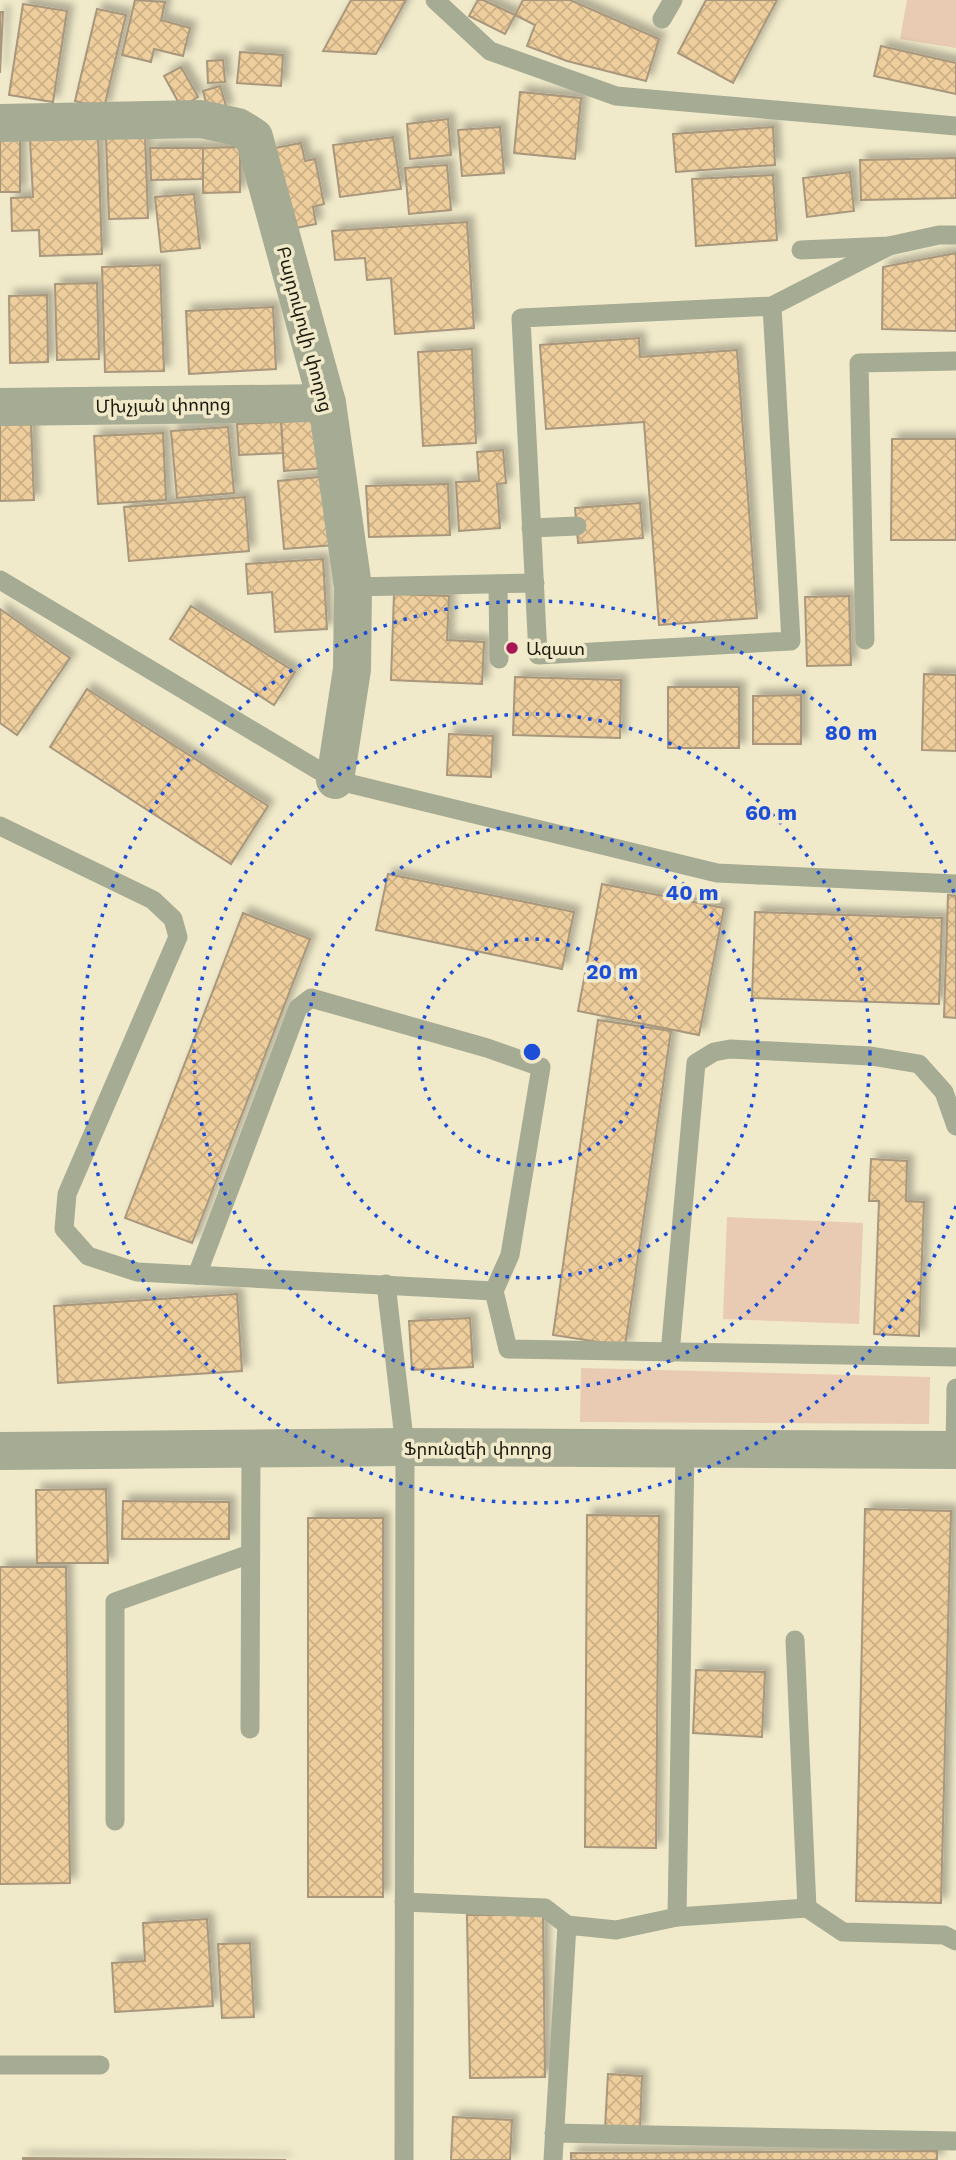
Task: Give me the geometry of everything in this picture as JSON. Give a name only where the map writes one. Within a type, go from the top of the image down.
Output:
[{"type":"street","name":"Բայդուկովի փողոց","points":[[0,123],[201,119],[238,127],[254,138],[327,403],[353,587],[352,669],[335,780]]},
{"type":"street","name":"Մխչյան փողոց","points":[[0,407],[327,403]]},
{"type":"street","name":"Ֆրունզեի փողոց","points":[[0,1451],[405,1447],[956,1450]]},
{"type":"lane","points":[[435,0],[490,51],[616,96],[956,126]]},
{"type":"lane","points":[[662,19],[673,0]]},
{"type":"lane","points":[[801,250],[889,246],[939,235],[956,235]]},
{"type":"lane","points":[[772,306],[791,641],[538,655],[521,318],[772,306],[889,246]]},
{"type":"lane","points":[[865,640],[859,363],[956,361]]},
{"type":"lane","points":[[531,528],[576,526]]},
{"type":"lane","points":[[0,580],[335,780],[718,873],[956,884]]},
{"type":"lane","points":[[353,587],[535,583]]},
{"type":"lane","points":[[498,584],[499,659]]},
{"type":"lane","points":[[0,826],[153,900],[173,919],[178,937],[67,1194],[64,1229],[88,1256],[137,1272],[495,1291]]},
{"type":"lane","points":[[197,1275],[298,1008],[311,998],[486,1048],[541,1067],[510,1255],[495,1291],[508,1349],[956,1357]]},
{"type":"lane","points":[[670,1353],[696,1063],[714,1052],[730,1049],[871,1056],[919,1064],[944,1092],[956,1126]]},
{"type":"lane","points":[[386,1284],[405,1447],[404,2160]]},
{"type":"lane","points":[[956,1388],[956,1450]]},
{"type":"lane","points":[[677,1917],[685,1449]]},
{"type":"lane","points":[[250,1729],[251,1450]]},
{"type":"lane","points":[[115,1821],[116,1602],[250,1554]]},
{"type":"lane","points":[[795,1640],[807,1908]]},
{"type":"lane","points":[[404,1902],[545,1908],[567,1925],[616,1930],[677,1917],[807,1908],[843,1932],[944,1935],[956,1941]]},
{"type":"lane","points":[[553,2160],[567,1925]]},
{"type":"lane","points":[[0,2065],[100,2065]]},
{"type":"lane","points":[[554,2133],[956,2141]]},
{"type":"shaded area","points":[[907,0],[956,0],[956,48],[900,39]]},
{"type":"shaded area","points":[[727,1217],[863,1223],[859,1324],[723,1319]]},
{"type":"shaded area","points":[[581,1368],[930,1377],[929,1424],[580,1422]]},
{"type":"building","points":[[135,0],[165,2],[161,20],[190,28],[183,56],[154,49],[151,62],[122,55]]},
{"type":"building","points":[[351,0],[406,0],[376,54],[323,51]]},
{"type":"building","points":[[478,0],[515,15],[505,34],[469,16]]},
{"type":"building","points":[[523,0],[570,0],[659,39],[646,81],[567,61],[527,46],[535,25],[515,15]]},
{"type":"building","points":[[706,0],[777,0],[733,83],[678,53]]},
{"type":"building","points":[[23,4],[67,11],[53,102],[9,95]]},
{"type":"building","points":[[97,9],[126,15],[104,108],[75,101]]},
{"type":"building","points":[[0,12],[3,12],[0,73]]},
{"type":"building","points":[[881,46],[956,63],[956,94],[874,76]]},
{"type":"building","points":[[240,52],[283,55],[281,86],[237,83]]},
{"type":"building","points":[[223,60],[225,82],[208,83],[207,61]]},
{"type":"building","points":[[181,67],[198,97],[181,107],[164,76]]},
{"type":"building","points":[[220,86],[227,109],[209,114],[203,91]]},
{"type":"building","points":[[520,92],[581,98],[575,159],[514,153]]},
{"type":"building","points":[[448,119],[451,155],[410,159],[407,124]]},
{"type":"building","points":[[500,127],[504,173],[462,176],[458,130]]},
{"type":"building","points":[[773,127],[775,165],[676,172],[673,134]]},
{"type":"building","points":[[145,135],[148,218],[109,219],[106,137]]},
{"type":"building","points":[[98,137],[102,254],[40,256],[39,230],[12,231],[11,198],[33,197],[30,140]]},
{"type":"building","points":[[393,137],[401,189],[340,197],[333,145]]},
{"type":"building","points":[[0,140],[20,140],[20,192],[0,192]]},
{"type":"building","points":[[301,143],[305,161],[315,159],[324,204],[313,207],[316,224],[286,230],[270,149]]},
{"type":"building","points":[[240,147],[240,192],[203,193],[203,148]]},
{"type":"building","points":[[150,148],[203,148],[203,179],[151,180]]},
{"type":"building","points":[[956,158],[956,198],[861,200],[860,160]]},
{"type":"building","points":[[447,165],[451,210],[409,214],[405,168]]},
{"type":"building","points":[[850,172],[854,211],[807,217],[803,178]]},
{"type":"building","points":[[773,175],[777,240],[696,246],[692,179]]},
{"type":"building","points":[[194,194],[200,248],[161,252],[155,197]]},
{"type":"building","points":[[467,222],[474,328],[395,334],[391,278],[367,280],[365,258],[335,260],[332,231]]},
{"type":"building","points":[[956,253],[956,331],[882,329],[883,267]]},
{"type":"building","points":[[160,265],[164,371],[105,372],[102,267]]},
{"type":"building","points":[[97,283],[99,359],[57,360],[55,284]]},
{"type":"building","points":[[47,295],[48,362],[10,363],[9,296]]},
{"type":"building","points":[[273,307],[276,369],[189,374],[186,311]]},
{"type":"building","points":[[639,338],[640,357],[737,350],[757,618],[659,625],[644,422],[546,429],[540,345]]},
{"type":"building","points":[[472,349],[476,443],[423,446],[418,352]]},
{"type":"building","points":[[325,419],[327,468],[284,471],[281,422]]},
{"type":"building","points":[[281,422],[283,453],[239,455],[237,424]]},
{"type":"building","points":[[31,424],[34,500],[0,501],[0,425]]},
{"type":"building","points":[[228,427],[234,493],[177,498],[171,431]]},
{"type":"building","points":[[163,433],[166,500],[98,504],[94,436]]},
{"type":"building","points":[[892,439],[956,439],[956,540],[891,540]]},
{"type":"building","points":[[503,450],[506,483],[497,484],[500,528],[459,531],[456,482],[479,481],[477,452]]},
{"type":"building","points":[[329,476],[335,545],[284,549],[278,481]]},
{"type":"building","points":[[448,484],[450,535],[369,537],[366,486]]},
{"type":"building","points":[[245,497],[249,551],[129,561],[124,507]]},
{"type":"building","points":[[640,503],[643,538],[578,543],[575,508]]},
{"type":"building","points":[[323,559],[327,629],[275,632],[272,592],[248,594],[246,564]]},
{"type":"building","points":[[394,594],[449,596],[447,640],[484,642],[482,684],[391,680]]},
{"type":"building","points":[[849,596],[851,665],[807,666],[805,597]]},
{"type":"building","points":[[191,606],[295,672],[274,705],[170,639]]},
{"type":"building","points":[[0,609],[70,658],[17,735],[0,723]]},
{"type":"building","points":[[924,674],[956,675],[956,751],[922,750]]},
{"type":"building","points":[[515,677],[621,680],[620,738],[513,735]]},
{"type":"building","points":[[668,687],[739,687],[739,748],[668,748]]},
{"type":"building","points":[[87,689],[268,806],[231,864],[50,747]]},
{"type":"building","points":[[801,695],[801,744],[753,744],[753,696]]},
{"type":"building","points":[[449,734],[493,736],[491,777],[447,775]]},
{"type":"building","points":[[388,874],[574,912],[562,969],[376,930]]},
{"type":"building","points":[[602,884],[724,908],[699,1035],[578,1011]]},
{"type":"building","points":[[948,895],[956,896],[956,1018],[944,1017]]},
{"type":"building","points":[[755,912],[942,918],[939,1004],[752,998]]},
{"type":"building","points":[[243,913],[310,939],[192,1243],[125,1218]]},
{"type":"building","points":[[598,1020],[671,1031],[625,1346],[553,1335]]},
{"type":"building","points":[[871,1159],[907,1161],[906,1201],[924,1202],[919,1336],[874,1334],[879,1201],[869,1201]]},
{"type":"building","points":[[237,1294],[242,1371],[58,1383],[54,1306]]},
{"type":"building","points":[[470,1318],[473,1367],[412,1370],[409,1321]]},
{"type":"building","points":[[106,1489],[108,1563],[37,1563],[36,1490]]},
{"type":"building","points":[[123,1501],[229,1502],[229,1539],[122,1539]]},
{"type":"building","points":[[865,1509],[951,1511],[941,1903],[856,1901]]},
{"type":"building","points":[[587,1515],[659,1516],[656,1848],[585,1847]]},
{"type":"building","points":[[308,1518],[383,1518],[383,1897],[308,1897]]},
{"type":"building","points":[[0,1567],[66,1567],[70,1883],[0,1884]]},
{"type":"building","points":[[696,1670],[765,1672],[762,1737],[693,1733]]},
{"type":"building","points":[[467,1915],[543,1915],[545,2077],[470,2078]]},
{"type":"building","points":[[207,1919],[213,2006],[115,2012],[112,1963],[145,1961],[143,1923]]},
{"type":"building","points":[[250,1943],[254,2017],[222,2018],[218,1944]]},
{"type":"building","points":[[608,2074],[642,2076],[640,2130],[605,2128]]},
{"type":"building","points":[[453,2117],[512,2120],[510,2160],[451,2160]]},
{"type":"building","points":[[937,2151],[937,2160],[571,2160],[571,2153]]},
{"type":"building","points":[[23,2158],[286,2160],[23,2160]]},
{"type":"place","name":"Ազատ","points":[[512,648]]}]
